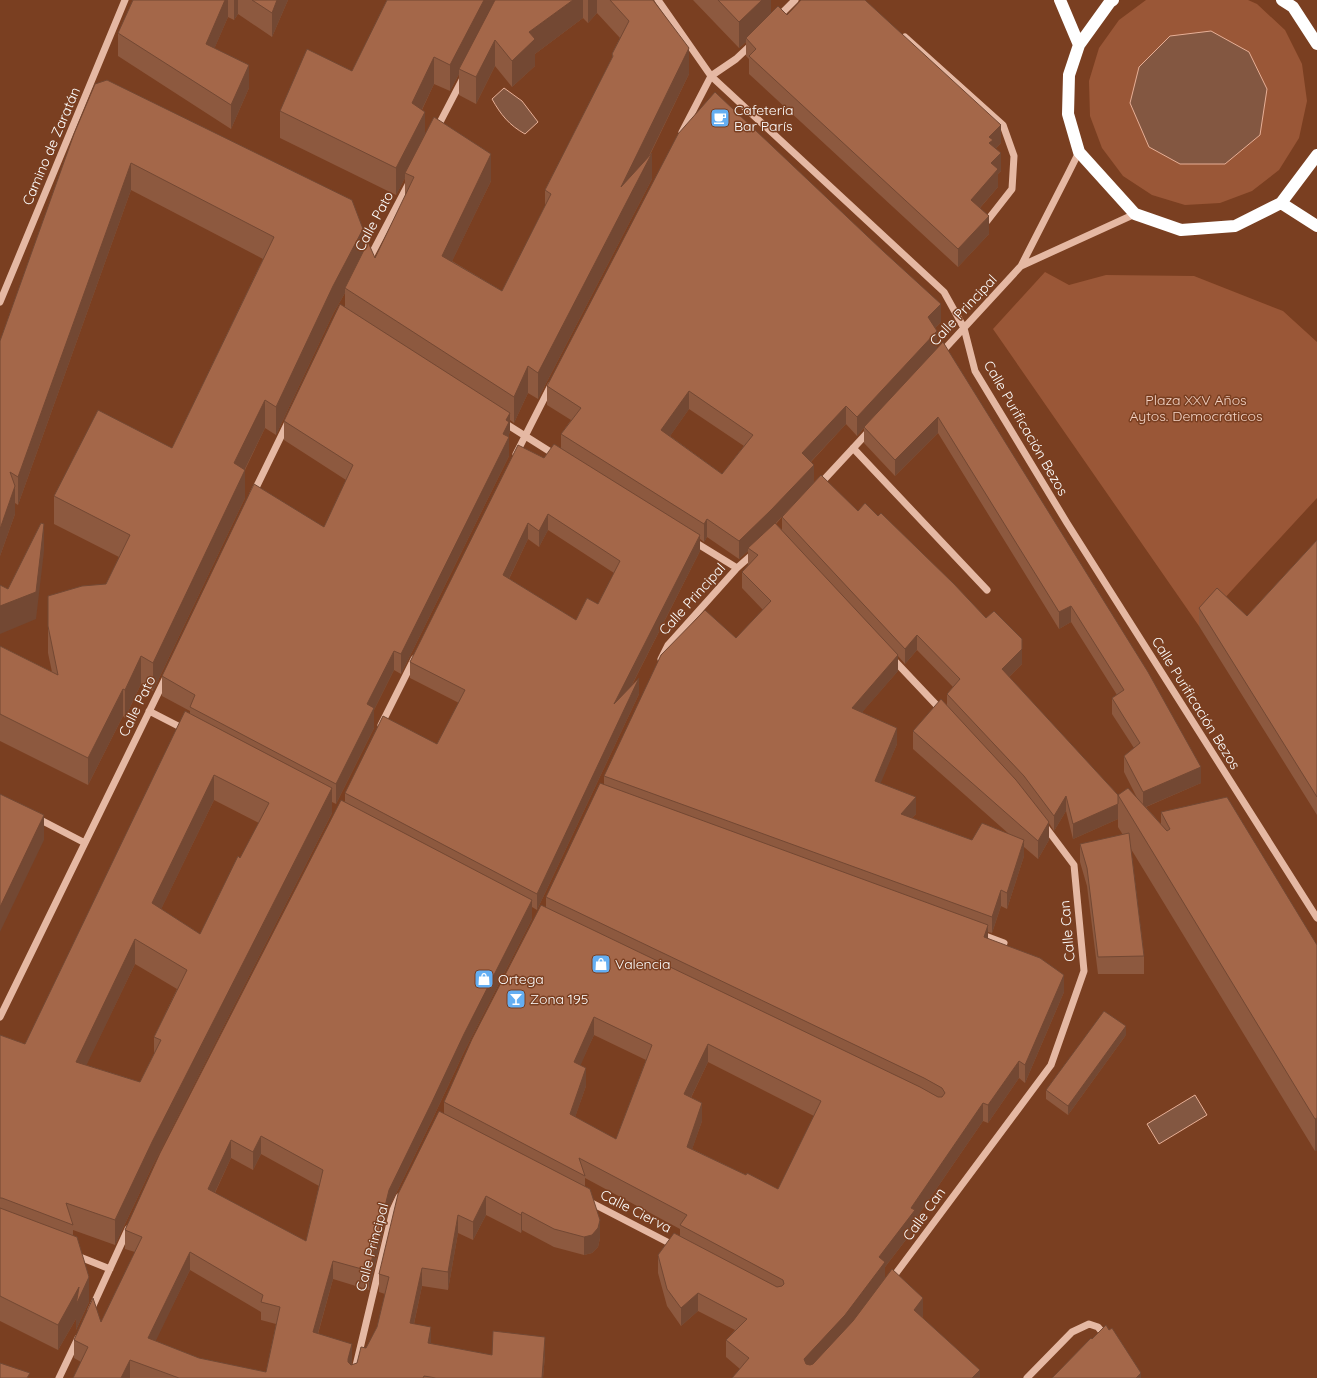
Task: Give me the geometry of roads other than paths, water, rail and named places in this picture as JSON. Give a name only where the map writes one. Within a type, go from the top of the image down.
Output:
[{"type":"highway","points":[[1060,0],[1079,45]]},
{"type":"highway","points":[[1113,0],[1079,45],[1069,75],[1068,114],[1079,152],[1135,214],[1181,230],[1235,226],[1281,203],[1317,154]]},
{"type":"highway","points":[[1282,0],[1294,7],[1317,44]]},
{"type":"highway","points":[[1281,203],[1317,226]]},
{"type":"street","name":"Camino de Zaratán","points":[[0,302],[125,0]]},
{"type":"street","name":"Calle Purificación Bezos","points":[[658,0],[711,76],[944,292],[964,328],[975,371],[1067,523],[1317,918]]},
{"type":"street","points":[[774,22],[796,0]]},
{"type":"street","points":[[898,31],[1003,125],[1014,156],[1012,189],[987,221]]},
{"type":"street","points":[[679,138],[711,76],[736,59],[758,38]]},
{"type":"street","points":[[434,134],[467,70]]},
{"type":"street","name":"Calle Principal","points":[[933,362],[1020,266],[1079,152]]},
{"type":"street","name":"Calle Pato","points":[[365,267],[412,176]]},
{"type":"street","name":"Calle Principal","points":[[1020,266],[1135,214]]},
{"type":"street","points":[[511,464],[554,381]]},
{"type":"street","points":[[249,503],[290,417]]},
{"type":"street","points":[[498,419],[565,461]]},
{"type":"street","points":[[813,492],[874,425]]},
{"type":"street","points":[[853,448],[987,590]]},
{"type":"street","points":[[684,535],[737,568]]},
{"type":"street","name":"Calle Principal","points":[[658,667],[668,646],[737,568],[759,548]]},
{"type":"street","points":[[885,650],[950,720]]},
{"type":"street","points":[[377,732],[416,655]]},
{"type":"street","name":"Calle Pato","points":[[0,1016],[170,668]]},
{"type":"street","points":[[149,711],[191,733]]},
{"type":"street","points":[[26,812],[85,843]]},
{"type":"street","name":"Calle Can","points":[[886,1286],[1051,1065],[1084,971],[1074,865],[1038,818]]},
{"type":"street","points":[[975,932],[1004,943]]},
{"type":"street","name":"Calle Principal","points":[[353,1378],[393,1210],[403,1190]]},
{"type":"street","name":"Calle Cierva","points":[[584,1199],[682,1249]]},
{"type":"street","points":[[88,1317],[133,1219]]},
{"type":"street","points":[[71,1254],[110,1269]]},
{"type":"street","points":[[1027,1378],[1072,1332],[1089,1324],[1098,1327],[1111,1343]]},
{"type":"street","points":[[59,1378],[82,1330]]},
{"type":"place","name":"Cafetería Bar París","points":[[720,118]]},
{"type":"place","name":"Valencia","points":[[601,964]]},
{"type":"place","name":"Ortega","points":[[484,979]]},
{"type":"place","name":"Zona 195","points":[[516,999]]},
{"type":"park label","name":"Plaza XXV Años Aytos. Democráticos","points":[[1196,408]]}]
